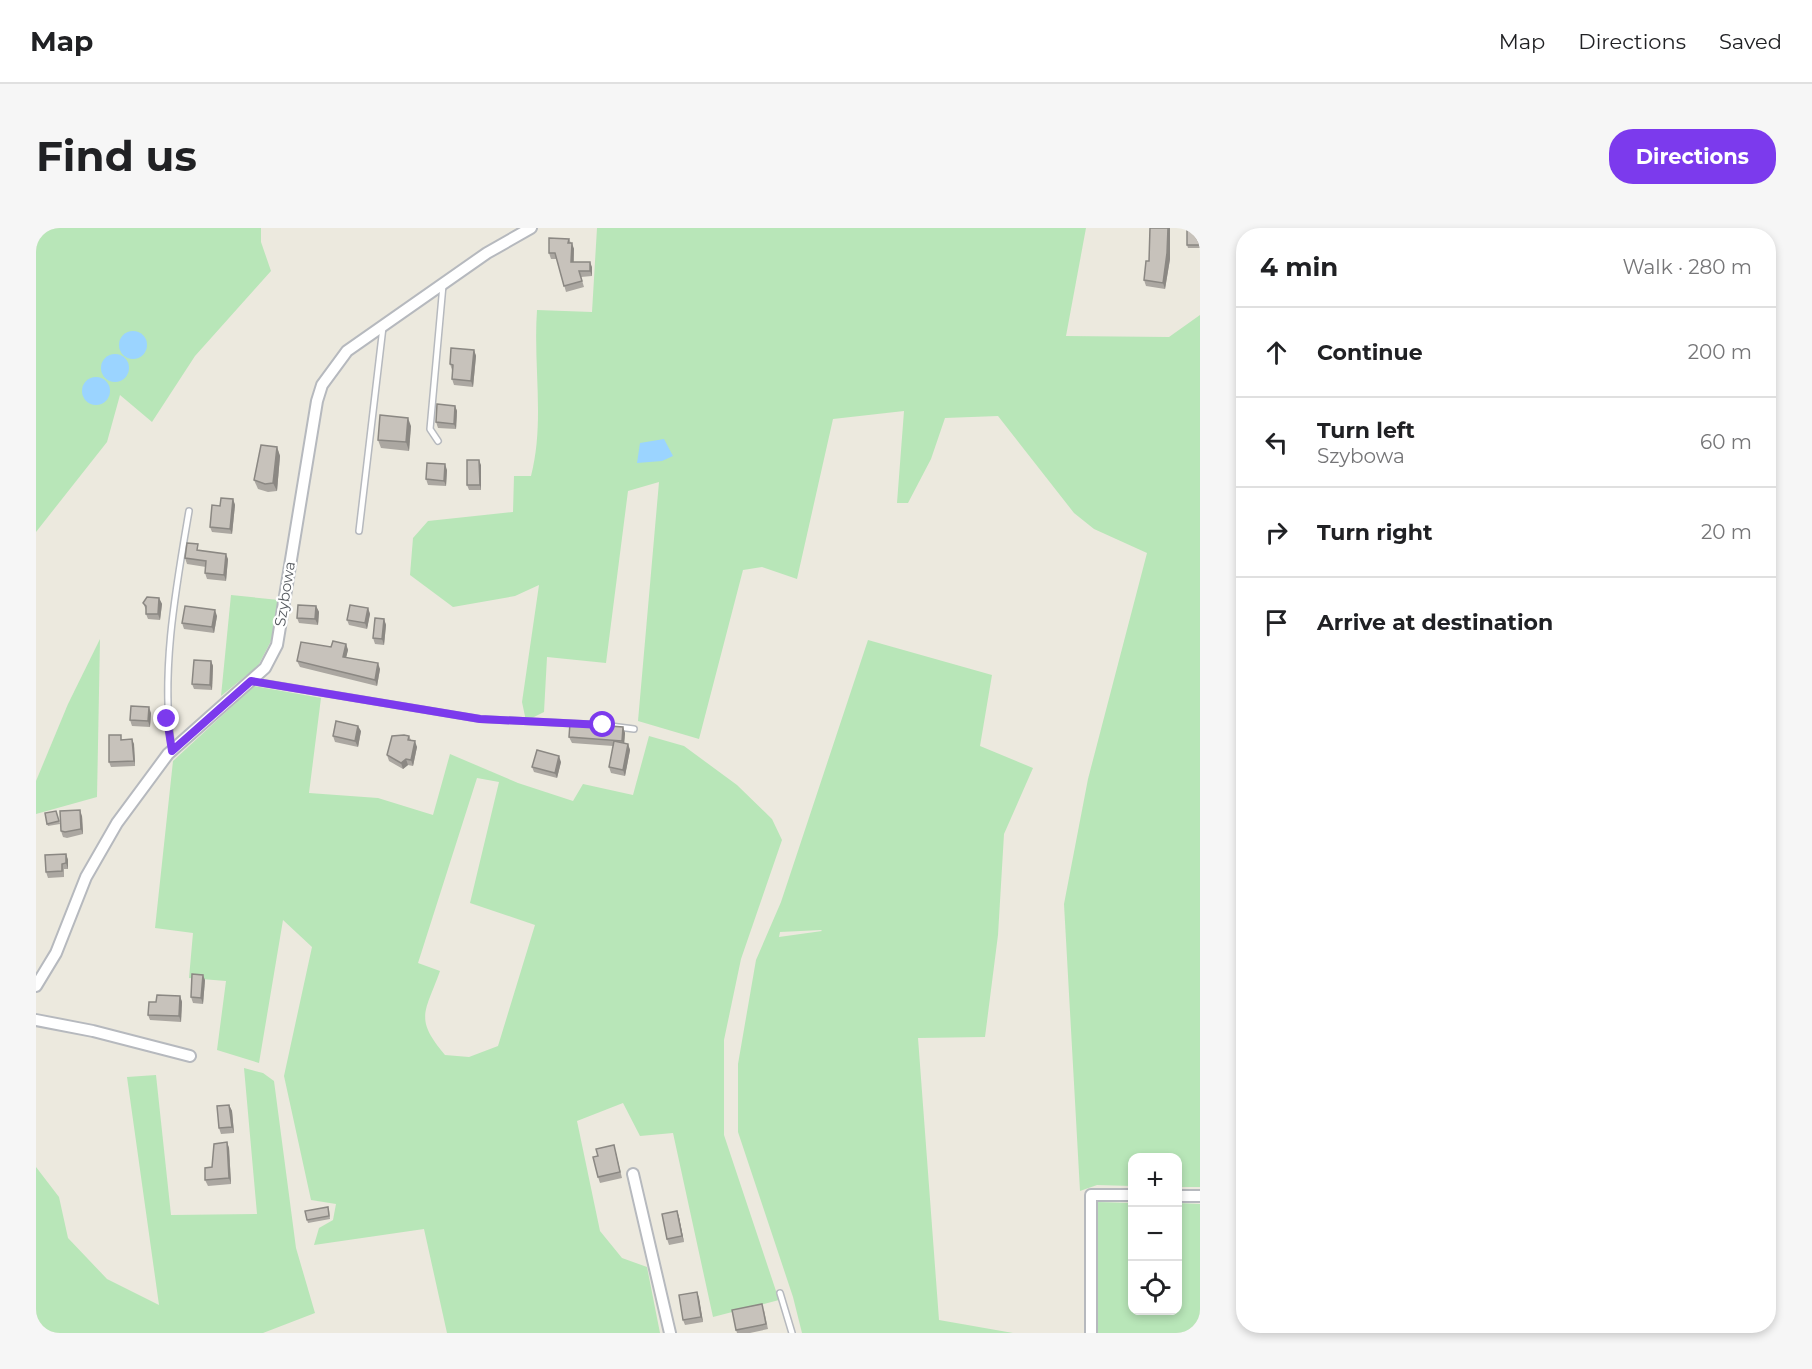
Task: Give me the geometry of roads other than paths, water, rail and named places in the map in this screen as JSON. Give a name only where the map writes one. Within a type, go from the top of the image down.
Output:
[{"type":"street","name":"Szybowa","points":[[36,986],[56,953],[86,877],[117,823],[172,751],[265,668],[277,645],[317,401],[322,385],[347,351],[487,253],[531,228]]},
{"type":"street","points":[[36,1020],[93,1031],[190,1056]]},
{"type":"street","points":[[633,1174],[670,1333]]},
{"type":"street","points":[[1091,1333],[1091,1196],[1128,1196]]},
{"type":"street","points":[[1182,1196],[1200,1196]]},
{"type":"lane","points":[[438,441],[430,429],[444,283]]},
{"type":"lane","points":[[359,531],[383,326]]},
{"type":"lane","points":[[172,751],[167,719],[176,587],[189,511]]},
{"type":"lane","points":[[251,681],[480,719],[603,725],[634,729]]},
{"type":"lane","points":[[780,1293],[792,1333]]},
{"type":"water","points":[[133,331],[143,335],[147,345],[143,355],[133,359],[123,355],[119,345],[123,335]]},
{"type":"water","points":[[115,354],[125,358],[129,368],[125,378],[115,382],[105,378],[101,368],[105,358]]},
{"type":"water","points":[[96,377],[106,381],[110,391],[106,401],[96,405],[86,401],[82,391],[86,381]]},
{"type":"water","points":[[664,439],[673,456],[662,461],[637,463],[640,443]]}]
